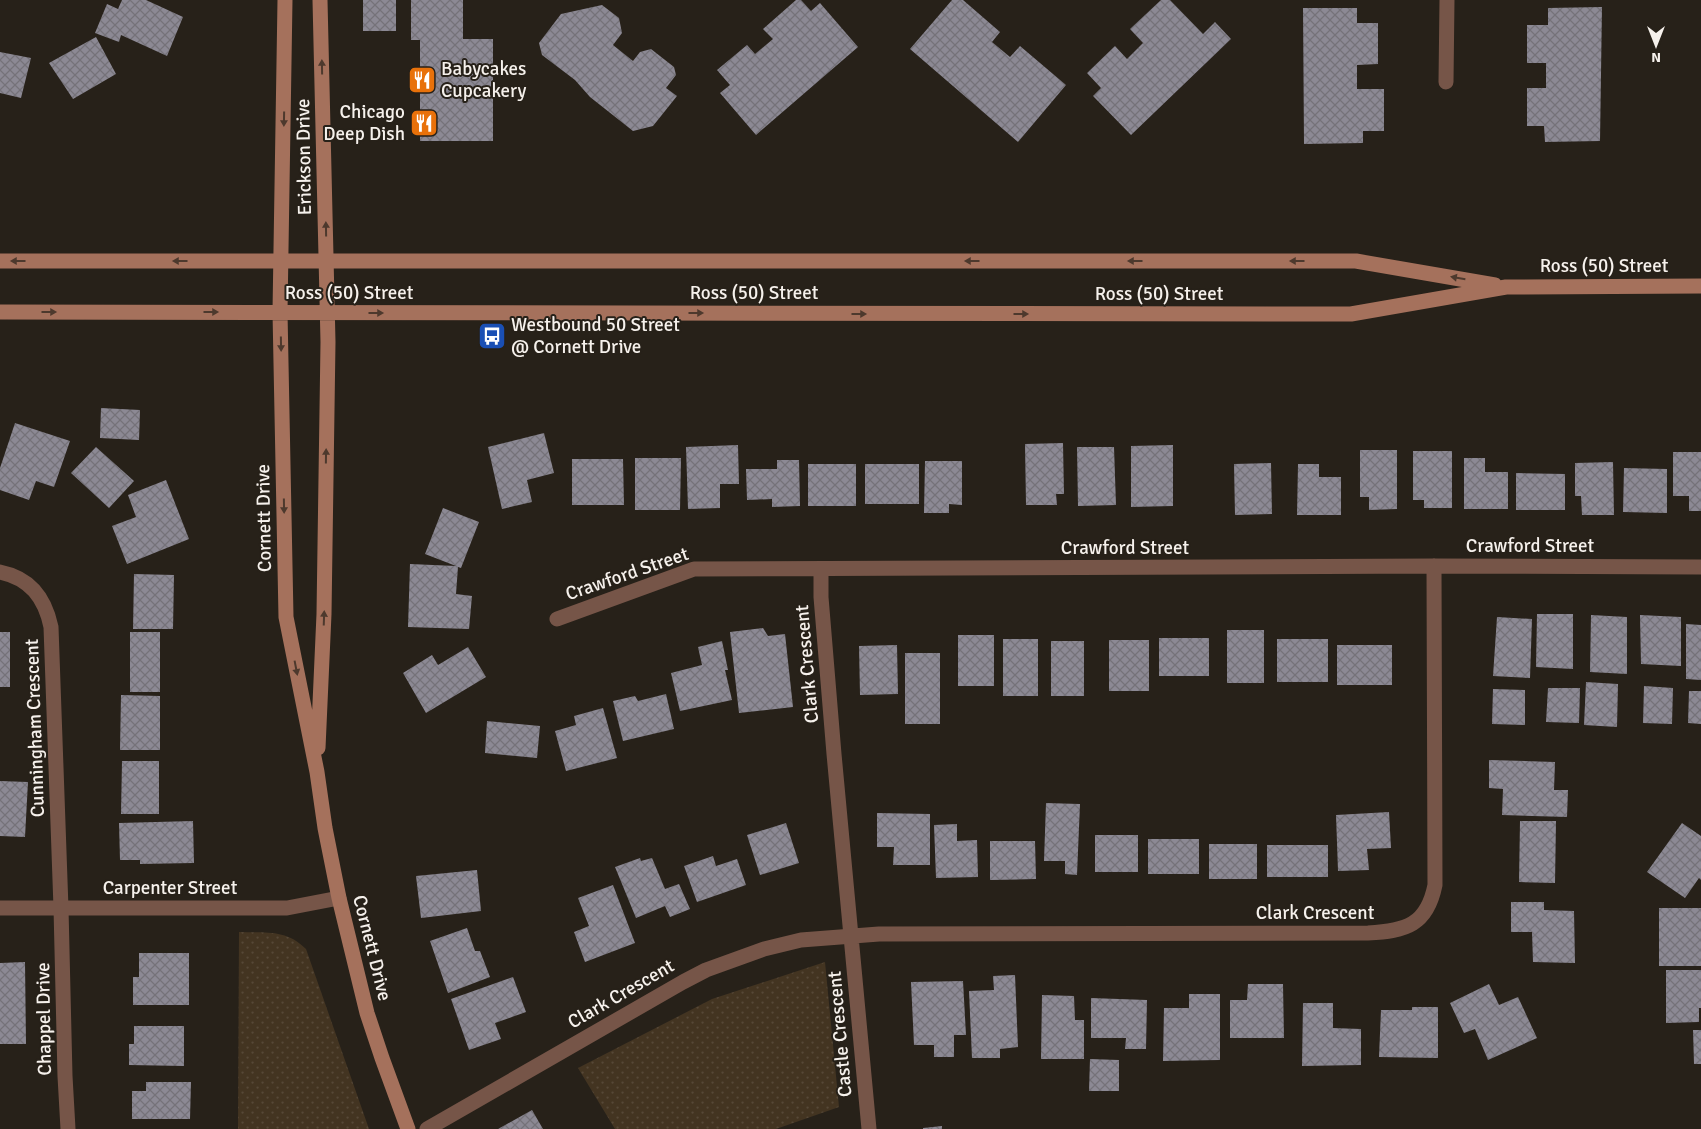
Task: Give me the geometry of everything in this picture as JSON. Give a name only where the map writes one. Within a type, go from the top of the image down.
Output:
[{"type":"main road","name":"Erickson Drive","points":[[282,260],[285,0]]},
{"type":"main road","name":"Erickson Drive","points":[[320,0],[327,313]]},
{"type":"main road","name":"Cornett Drive","points":[[282,260],[280,312],[286,617],[317,772],[325,828],[339,898],[367,1013],[408,1129]]},
{"type":"main road","name":"Ross (50) Street","points":[[0,261],[1356,261],[1506,287]]},
{"type":"main road","name":"Ross (50) Street","points":[[0,312],[1351,314],[1506,287],[1701,286]]},
{"type":"main road","name":"Cornett Drive","points":[[317,772],[324,604],[327,313]]},
{"type":"street","points":[[1446,82],[1447,0]]},
{"type":"street","name":"Crawford Street","points":[[557,619],[694,569],[821,570],[1434,566],[1701,567]]},
{"type":"street","name":"Clark Crescent","points":[[427,1129],[674,986],[706,970],[764,949],[801,940],[850,935],[1368,933],[1400,929],[1414,923],[1432,901],[1435,884],[1434,566]]},
{"type":"street","name":"Clark Crescent","points":[[821,570],[822,607],[850,935]]},
{"type":"street","name":"Cunningham Crescent","points":[[0,572],[12,575],[34,588],[49,616],[51,627],[61,908]]},
{"type":"street","name":"Carpenter Street","points":[[0,908],[287,908],[339,898]]},
{"type":"street","name":"Chappel Drive","points":[[61,908],[68,1129]]},
{"type":"street","name":"Castle Crescent","points":[[850,935],[869,1129]]},
{"type":"shaded area","points":[[239,932],[283,935],[291,938],[306,949],[369,1129],[238,1129]]},
{"type":"shaded area","points":[[825,962],[839,1107],[776,1129],[615,1129],[578,1068],[712,999]]},
{"type":"building","points":[[122,0],[146,0],[183,17],[167,56],[121,35],[119,42],[95,33],[107,4],[118,9]]},
{"type":"building","points":[[363,0],[396,0],[396,31],[363,31]]},
{"type":"building","points":[[411,0],[463,0],[463,39],[493,39],[493,141],[420,141],[420,40],[411,40]]},
{"type":"building","points":[[796,0],[801,0],[811,11],[820,3],[858,47],[756,135],[720,93],[730,85],[717,70],[747,45],[755,54],[773,39],[763,29]]},
{"type":"building","points":[[952,0],[963,0],[1000,32],[992,42],[1010,57],[1020,46],[1066,85],[1018,142],[910,49]]},
{"type":"building","points":[[1161,0],[1170,0],[1203,34],[1215,22],[1231,39],[1131,135],[1093,96],[1101,88],[1087,73],[1115,46],[1127,59],[1143,43],[1130,29]]},
{"type":"building","points":[[602,5],[619,18],[622,33],[613,45],[633,61],[640,52],[651,49],[674,67],[676,75],[666,88],[677,96],[653,126],[633,131],[590,97],[575,80],[542,55],[539,43],[561,14]]},
{"type":"building","points":[[1602,7],[1600,141],[1545,142],[1544,126],[1527,126],[1527,88],[1546,88],[1546,63],[1527,63],[1527,25],[1548,25],[1548,8]]},
{"type":"building","points":[[1303,8],[1357,8],[1357,23],[1378,23],[1378,64],[1357,65],[1357,89],[1384,89],[1384,131],[1363,131],[1363,143],[1304,144]]},
{"type":"building","points":[[96,37],[116,74],[73,99],[49,63]]},
{"type":"building","points":[[0,52],[31,58],[21,98],[0,93]]},
{"type":"building","points":[[101,408],[140,410],[139,440],[100,438]]},
{"type":"building","points":[[15,423],[70,441],[54,487],[36,481],[29,500],[0,490],[0,468]]},
{"type":"building","points":[[544,433],[554,473],[527,480],[532,502],[502,509],[488,447]]},
{"type":"building","points":[[1063,443],[1064,494],[1056,494],[1057,505],[1026,505],[1025,444]]},
{"type":"building","points":[[738,445],[739,484],[720,484],[720,508],[688,509],[686,447]]},
{"type":"building","points":[[1173,445],[1173,506],[1131,507],[1131,446]]},
{"type":"building","points":[[96,447],[134,481],[109,508],[71,473]]},
{"type":"building","points":[[1077,447],[1114,447],[1116,505],[1078,506]]},
{"type":"building","points":[[1360,450],[1397,450],[1397,509],[1369,510],[1369,497],[1360,497]]},
{"type":"building","points":[[1413,451],[1452,451],[1452,508],[1424,508],[1424,500],[1413,500]]},
{"type":"building","points":[[1673,452],[1701,452],[1701,511],[1689,511],[1689,496],[1673,496]]},
{"type":"building","points":[[635,458],[681,458],[680,510],[635,510]]},
{"type":"building","points":[[1464,458],[1485,458],[1485,472],[1508,472],[1508,509],[1464,509]]},
{"type":"building","points":[[572,459],[623,459],[624,505],[572,505]]},
{"type":"building","points":[[777,460],[799,460],[800,506],[772,507],[772,499],[747,500],[746,469],[777,469]]},
{"type":"building","points":[[925,461],[962,461],[962,505],[949,504],[949,513],[924,513]]},
{"type":"building","points":[[1613,462],[1614,515],[1582,515],[1581,496],[1575,496],[1575,463]]},
{"type":"building","points":[[1271,463],[1272,514],[1235,515],[1234,464]]},
{"type":"building","points":[[808,464],[856,464],[856,506],[808,506]]},
{"type":"building","points":[[865,464],[919,464],[919,504],[865,504]]},
{"type":"building","points":[[1298,464],[1319,464],[1319,477],[1341,477],[1341,515],[1297,515]]},
{"type":"building","points":[[1624,468],[1667,469],[1667,513],[1623,512]]},
{"type":"building","points":[[1516,473],[1565,474],[1565,510],[1516,510]]},
{"type":"building","points":[[166,480],[189,539],[127,564],[112,526],[136,517],[128,495]]},
{"type":"building","points":[[443,508],[479,522],[461,568],[458,567],[456,594],[472,596],[469,629],[408,627],[410,564],[456,566],[425,554]]},
{"type":"building","points":[[134,574],[174,575],[173,629],[133,629]]},
{"type":"building","points":[[1537,614],[1573,614],[1573,669],[1536,667]]},
{"type":"building","points":[[1591,615],[1627,617],[1627,674],[1590,672]]},
{"type":"building","points":[[1640,615],[1681,617],[1681,666],[1641,664]]},
{"type":"building","points":[[1497,617],[1532,619],[1530,678],[1493,676]]},
{"type":"building","points":[[1686,624],[1701,625],[1701,680],[1686,679]]},
{"type":"building","points":[[763,628],[768,636],[785,634],[793,707],[739,713],[730,632]]},
{"type":"building","points":[[1227,630],[1264,630],[1264,683],[1227,683]]},
{"type":"building","points":[[0,632],[10,632],[10,687],[0,687]]},
{"type":"building","points":[[130,632],[160,632],[160,692],[130,692]]},
{"type":"building","points":[[958,635],[994,635],[994,686],[958,686]]},
{"type":"building","points":[[1159,638],[1209,638],[1209,676],[1159,676]]},
{"type":"building","points":[[1003,639],[1038,639],[1038,696],[1003,696]]},
{"type":"building","points":[[1277,639],[1328,639],[1328,682],[1277,682]]},
{"type":"building","points":[[1109,640],[1149,640],[1149,691],[1109,691]]},
{"type":"building","points":[[722,641],[728,670],[725,670],[732,700],[680,711],[671,673],[702,665],[698,647]]},
{"type":"building","points":[[1051,641],[1084,641],[1084,696],[1051,696]]},
{"type":"building","points":[[897,645],[898,694],[860,695],[859,646]]},
{"type":"building","points":[[1337,645],[1392,645],[1392,685],[1337,685]]},
{"type":"building","points":[[468,647],[486,677],[426,713],[403,673],[432,655],[438,665]]},
{"type":"building","points":[[905,653],[940,653],[940,724],[905,724]]},
{"type":"building","points":[[1586,682],[1618,684],[1617,727],[1584,725]]},
{"type":"building","points":[[1644,686],[1673,688],[1672,724],[1643,723]]},
{"type":"building","points":[[1548,688],[1580,688],[1579,723],[1546,722]]},
{"type":"building","points":[[1493,689],[1525,690],[1525,725],[1492,724]]},
{"type":"building","points":[[1689,691],[1701,691],[1701,724],[1688,723]]},
{"type":"building","points":[[666,694],[674,729],[623,741],[613,701],[635,696],[638,701]]},
{"type":"building","points":[[121,695],[160,696],[160,750],[120,750]]},
{"type":"building","points":[[603,708],[617,758],[566,771],[555,731],[576,725],[574,716]]},
{"type":"building","points":[[487,721],[540,726],[537,758],[485,753]]},
{"type":"building","points":[[1489,760],[1555,762],[1554,790],[1568,790],[1567,817],[1502,815],[1503,789],[1489,788]]},
{"type":"building","points":[[122,761],[159,761],[159,814],[121,814]]},
{"type":"building","points":[[0,781],[28,782],[25,837],[0,836]]},
{"type":"building","points":[[1046,803],[1080,804],[1077,875],[1065,874],[1065,861],[1044,861]]},
{"type":"building","points":[[1389,812],[1391,848],[1367,849],[1369,870],[1338,871],[1336,815]]},
{"type":"building","points":[[877,813],[930,814],[930,865],[893,865],[894,847],[877,847]]},
{"type":"building","points":[[193,821],[194,863],[140,864],[140,860],[120,860],[119,823]]},
{"type":"building","points":[[1520,821],[1556,821],[1555,883],[1519,882]]},
{"type":"building","points":[[786,823],[799,863],[760,875],[747,835]]},
{"type":"building","points":[[1682,823],[1701,836],[1701,880],[1699,878],[1685,898],[1647,872]]},
{"type":"building","points":[[957,824],[957,841],[977,840],[978,877],[936,878],[934,825]]},
{"type":"building","points":[[1095,835],[1138,835],[1138,872],[1095,872]]},
{"type":"building","points":[[1148,839],[1199,839],[1199,874],[1148,874]]},
{"type":"building","points":[[990,841],[1035,841],[1036,879],[990,880]]},
{"type":"building","points":[[1209,844],[1257,844],[1257,879],[1209,879]]},
{"type":"building","points":[[1267,845],[1328,845],[1328,877],[1267,877]]},
{"type":"building","points":[[713,856],[716,866],[737,859],[746,885],[697,902],[684,866]]},
{"type":"building","points":[[640,858],[641,861],[652,858],[665,889],[679,884],[690,909],[670,917],[665,906],[636,918],[615,867]]},
{"type":"building","points":[[477,870],[481,911],[421,918],[416,876]]},
{"type":"building","points":[[613,885],[635,943],[585,962],[574,932],[589,926],[578,898]]},
{"type":"building","points":[[1511,902],[1544,902],[1544,910],[1574,911],[1575,963],[1533,962],[1532,932],[1511,932]]},
{"type":"building","points":[[1659,908],[1701,908],[1701,966],[1659,966]]},
{"type":"building","points":[[467,928],[475,951],[480,951],[490,977],[448,993],[430,941]]},
{"type":"building","points":[[139,953],[189,953],[189,1005],[133,1005],[133,977],[139,977]]},
{"type":"building","points":[[25,962],[26,1044],[0,1044],[0,963]]},
{"type":"building","points":[[1666,970],[1701,970],[1699,1022],[1666,1023]]},
{"type":"building","points":[[1015,975],[1018,1047],[1000,1049],[1000,1058],[972,1058],[969,991],[994,990],[993,976]]},
{"type":"building","points":[[513,977],[526,1012],[495,1023],[501,1039],[469,1050],[451,999]]},
{"type":"building","points":[[963,981],[966,1035],[954,1035],[954,1057],[934,1057],[934,1045],[914,1045],[911,982]]},
{"type":"building","points":[[1248,984],[1283,984],[1284,1038],[1230,1038],[1230,1000],[1247,1000]]},
{"type":"building","points":[[1489,984],[1499,1005],[1518,997],[1537,1038],[1488,1060],[1475,1029],[1464,1033],[1450,1003]]},
{"type":"building","points":[[1189,994],[1220,994],[1220,1060],[1163,1061],[1164,1008],[1189,1008]]},
{"type":"building","points":[[1042,995],[1074,996],[1075,1020],[1084,1020],[1084,1059],[1041,1059]]},
{"type":"building","points":[[1091,998],[1147,1000],[1146,1049],[1125,1049],[1126,1038],[1091,1038]]},
{"type":"building","points":[[1303,1003],[1333,1003],[1333,1028],[1361,1029],[1361,1065],[1302,1066]]},
{"type":"building","points":[[1412,1007],[1438,1007],[1438,1058],[1379,1057],[1381,1010],[1412,1010]]},
{"type":"building","points":[[134,1026],[184,1026],[184,1066],[129,1065],[129,1044],[134,1044]]},
{"type":"building","points":[[1693,1030],[1701,1030],[1701,1064],[1694,1064]]},
{"type":"building","points":[[1090,1059],[1119,1060],[1119,1091],[1089,1091]]},
{"type":"building","points":[[146,1082],[191,1082],[190,1119],[132,1119],[132,1091],[146,1091]]},
{"type":"building","points":[[532,1110],[543,1129],[498,1129]]},
{"type":"building","points":[[942,1126],[942,1129],[923,1129],[923,1128]]},
{"type":"place","name":"Babycakes Cupcakery","points":[[422,80]]},
{"type":"place","name":"Chicago Deep Dish","points":[[424,123]]},
{"type":"place","name":"Westbound 50 Street @ Cornett Drive","points":[[492,336]]}]
